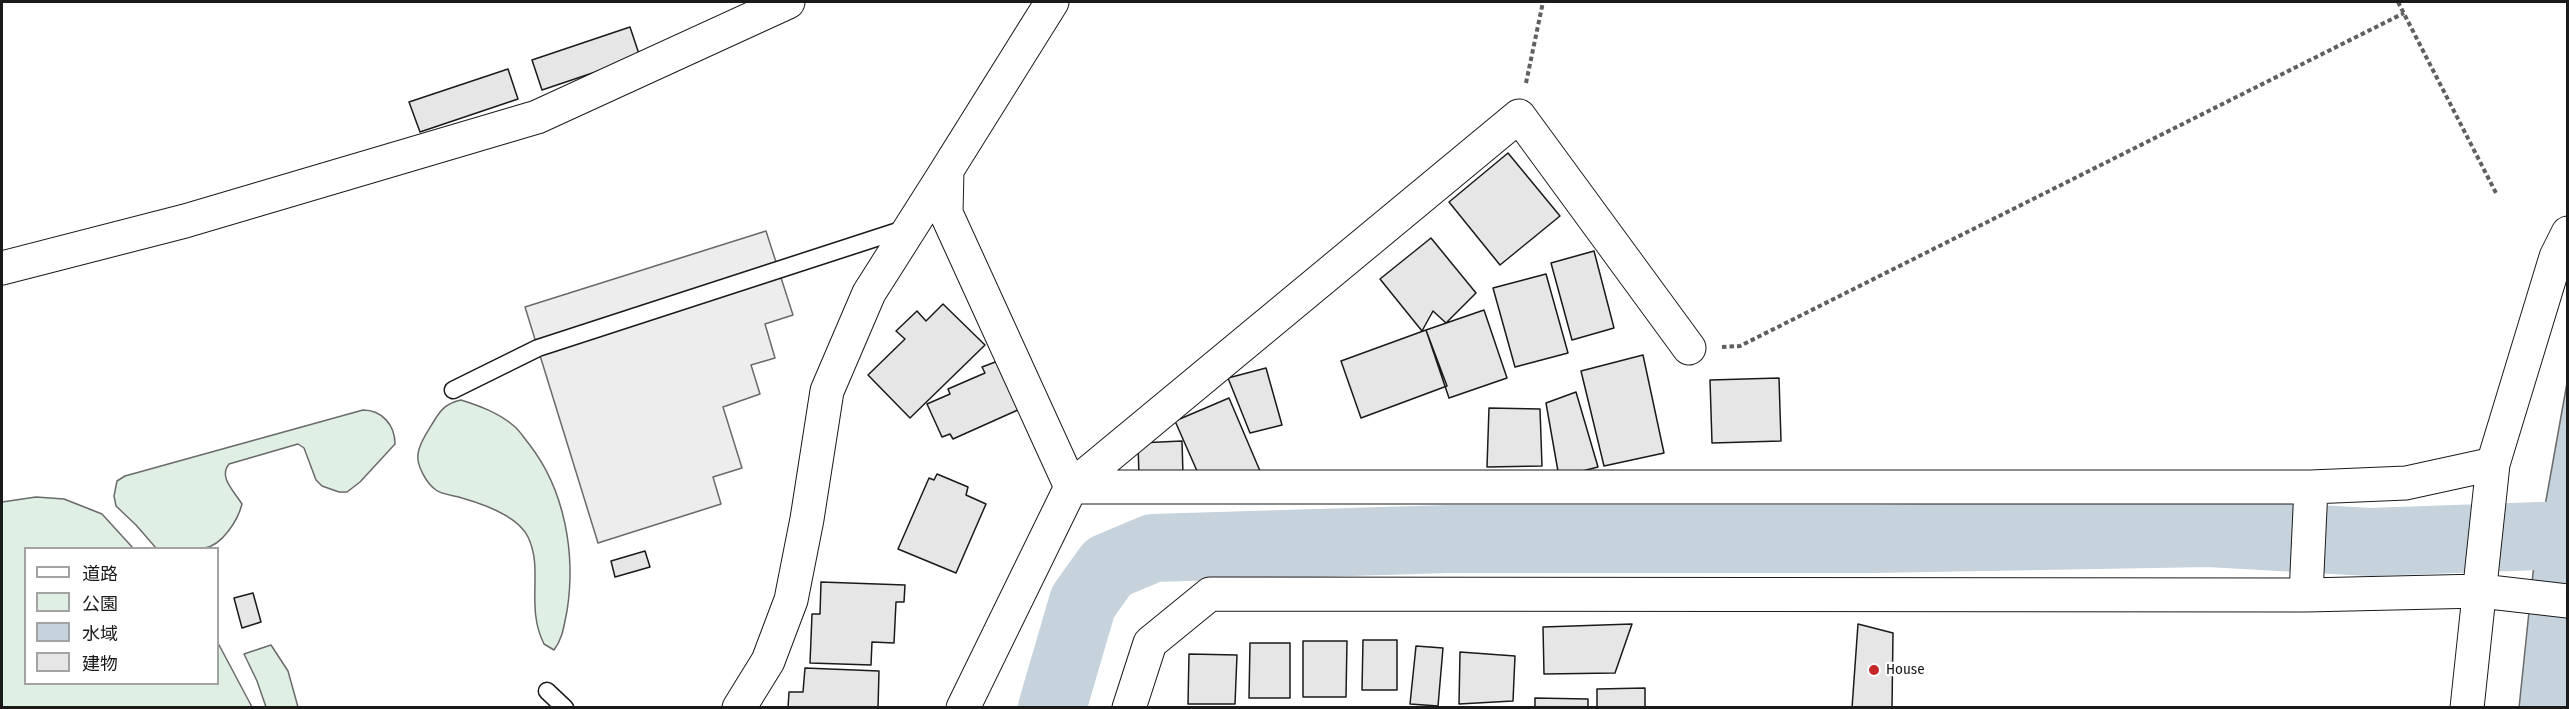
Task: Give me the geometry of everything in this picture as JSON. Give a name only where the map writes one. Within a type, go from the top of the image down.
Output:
[{"type":"street","points":[[2,267],[197,218],[537,117],[788,2]]},
{"type":"street","points":[[740,708],[768,661],[791,600],[807,519],[827,391],[869,293],[1052,2]]},
{"type":"street","points":[[963,708],[1071,488],[1519,116],[1689,348]]},
{"type":"street","points":[[947,170],[946,213],[1071,488]]},
{"type":"street","points":[[2467,708],[2489,586],[2492,472],[2556,257],[2568,233]]},
{"type":"street","points":[[1071,488],[2311,487],[2406,483],[2492,472]]},
{"type":"street","points":[[2306,595],[2311,487]]},
{"type":"street","points":[[1129,708],[1150,643],[1210,594],[2306,595],[2489,586],[2568,601]]},
{"type":"lane","points":[[453,390],[538,348],[911,227]]},
{"type":"lane","points":[[547,691],[565,708]]},
{"type":"path","points":[[1519,116],[1543,2]]},
{"type":"path","points":[[2398,2],[2496,193]]},
{"type":"path","points":[[1689,348],[1740,346],[2404,13]]},
{"type":"green space","points":[[461,400],[496,414],[516,428],[541,462],[559,502],[565,523],[570,567],[567,611],[563,631],[554,650],[544,644],[539,630],[535,602],[535,562],[533,550],[523,530],[508,517],[489,507],[439,492],[429,483],[420,469],[418,454],[427,433],[442,410]]},
{"type":"green space","points":[[363,410],[376,413],[386,420],[393,431],[395,444],[360,482],[347,492],[339,492],[322,486],[316,480],[304,448],[298,444],[229,464],[225,474],[226,479],[242,504],[228,531],[217,543],[208,547],[155,547],[116,506],[114,496],[117,481],[125,476]]},
{"type":"green space","points":[[36,497],[64,499],[102,514],[132,547],[24,547],[24,685],[219,685],[219,645],[252,707],[2,707],[2,502]]},
{"type":"green space","points":[[271,645],[288,671],[298,707],[266,707],[244,654]]},
{"type":"shaded area","points":[[766,231],[793,315],[765,324],[775,358],[751,365],[760,394],[723,407],[742,468],[713,477],[721,504],[598,543],[525,307]]},
{"type":"water","points":[[2567,383],[2567,707],[2519,708],[2533,573]]},
{"type":"building","points":[[630,27],[640,57],[542,90],[532,60]]},
{"type":"building","points":[[508,69],[518,99],[420,132],[409,102]]},
{"type":"building","points":[[1508,153],[1560,216],[1500,265],[1449,202]]},
{"type":"building","points":[[1431,238],[1476,293],[1446,323],[1433,311],[1422,331],[1380,279]]},
{"type":"building","points":[[1594,251],[1614,328],[1572,340],[1551,263]]},
{"type":"building","points":[[1546,274],[1568,353],[1515,367],[1493,288]]},
{"type":"building","points":[[943,304],[985,345],[910,418],[868,375],[905,339],[896,331],[917,311],[926,321]]},
{"type":"building","points":[[1484,310],[1507,378],[1449,398],[1426,330]]},
{"type":"building","points":[[1426,330],[1447,386],[1361,418],[1341,361]]},
{"type":"building","points":[[1643,355],[1664,453],[1604,466],[1581,371]]},
{"type":"building","points":[[998,361],[1020,409],[953,439],[950,434],[942,437],[927,404],[950,394],[948,389],[985,373],[982,367]]},
{"type":"building","points":[[1266,368],[1282,425],[1250,433],[1228,378]]},
{"type":"building","points":[[1779,378],[1781,441],[1712,443],[1710,380]]},
{"type":"building","points":[[1576,392],[1598,467],[1559,477],[1546,403]]},
{"type":"building","points":[[1229,398],[1260,471],[1201,480],[1175,421]]},
{"type":"building","points":[[1489,408],[1540,409],[1542,466],[1487,467]]},
{"type":"building","points":[[1182,441],[1183,475],[1139,477],[1138,443]]},
{"type":"building","points":[[937,474],[968,487],[966,495],[986,504],[956,573],[898,549],[929,478],[934,480]]},
{"type":"building","points":[[645,551],[650,567],[615,577],[611,561]]},
{"type":"building","points":[[821,582],[905,585],[904,602],[896,602],[894,643],[872,642],[871,665],[810,663],[812,614],[820,614]]},
{"type":"building","points":[[253,593],[261,622],[242,628],[234,598]]},
{"type":"building","points":[[1632,624],[1615,673],[1544,674],[1543,627]]},
{"type":"building","name":"House","points":[[1858,624],[1893,633],[1892,708],[1852,708]]},
{"type":"building","points":[[1363,640],[1397,640],[1397,690],[1362,690]]},
{"type":"building","points":[[1303,641],[1347,641],[1346,697],[1303,697]]},
{"type":"building","points":[[1250,643],[1290,643],[1290,698],[1249,698]]},
{"type":"building","points":[[1416,646],[1443,648],[1438,706],[1410,704]]},
{"type":"building","points":[[1460,652],[1515,656],[1513,701],[1459,704]]},
{"type":"building","points":[[1189,654],[1237,655],[1235,704],[1188,704]]},
{"type":"building","points":[[805,668],[879,671],[878,708],[788,708],[789,692],[803,692]]},
{"type":"building","points":[[1645,688],[1645,708],[1597,708],[1597,689]]},
{"type":"building","points":[[1535,698],[1588,699],[1588,708],[1535,708]]},
{"type":"waterway","points":[[1052,708],[1083,602],[1108,567],[1153,548],[1448,539],[1874,539],[2209,533],[2370,542],[2568,535]]},
{"type":"place","name":"House","points":[[1874,670]]}]
